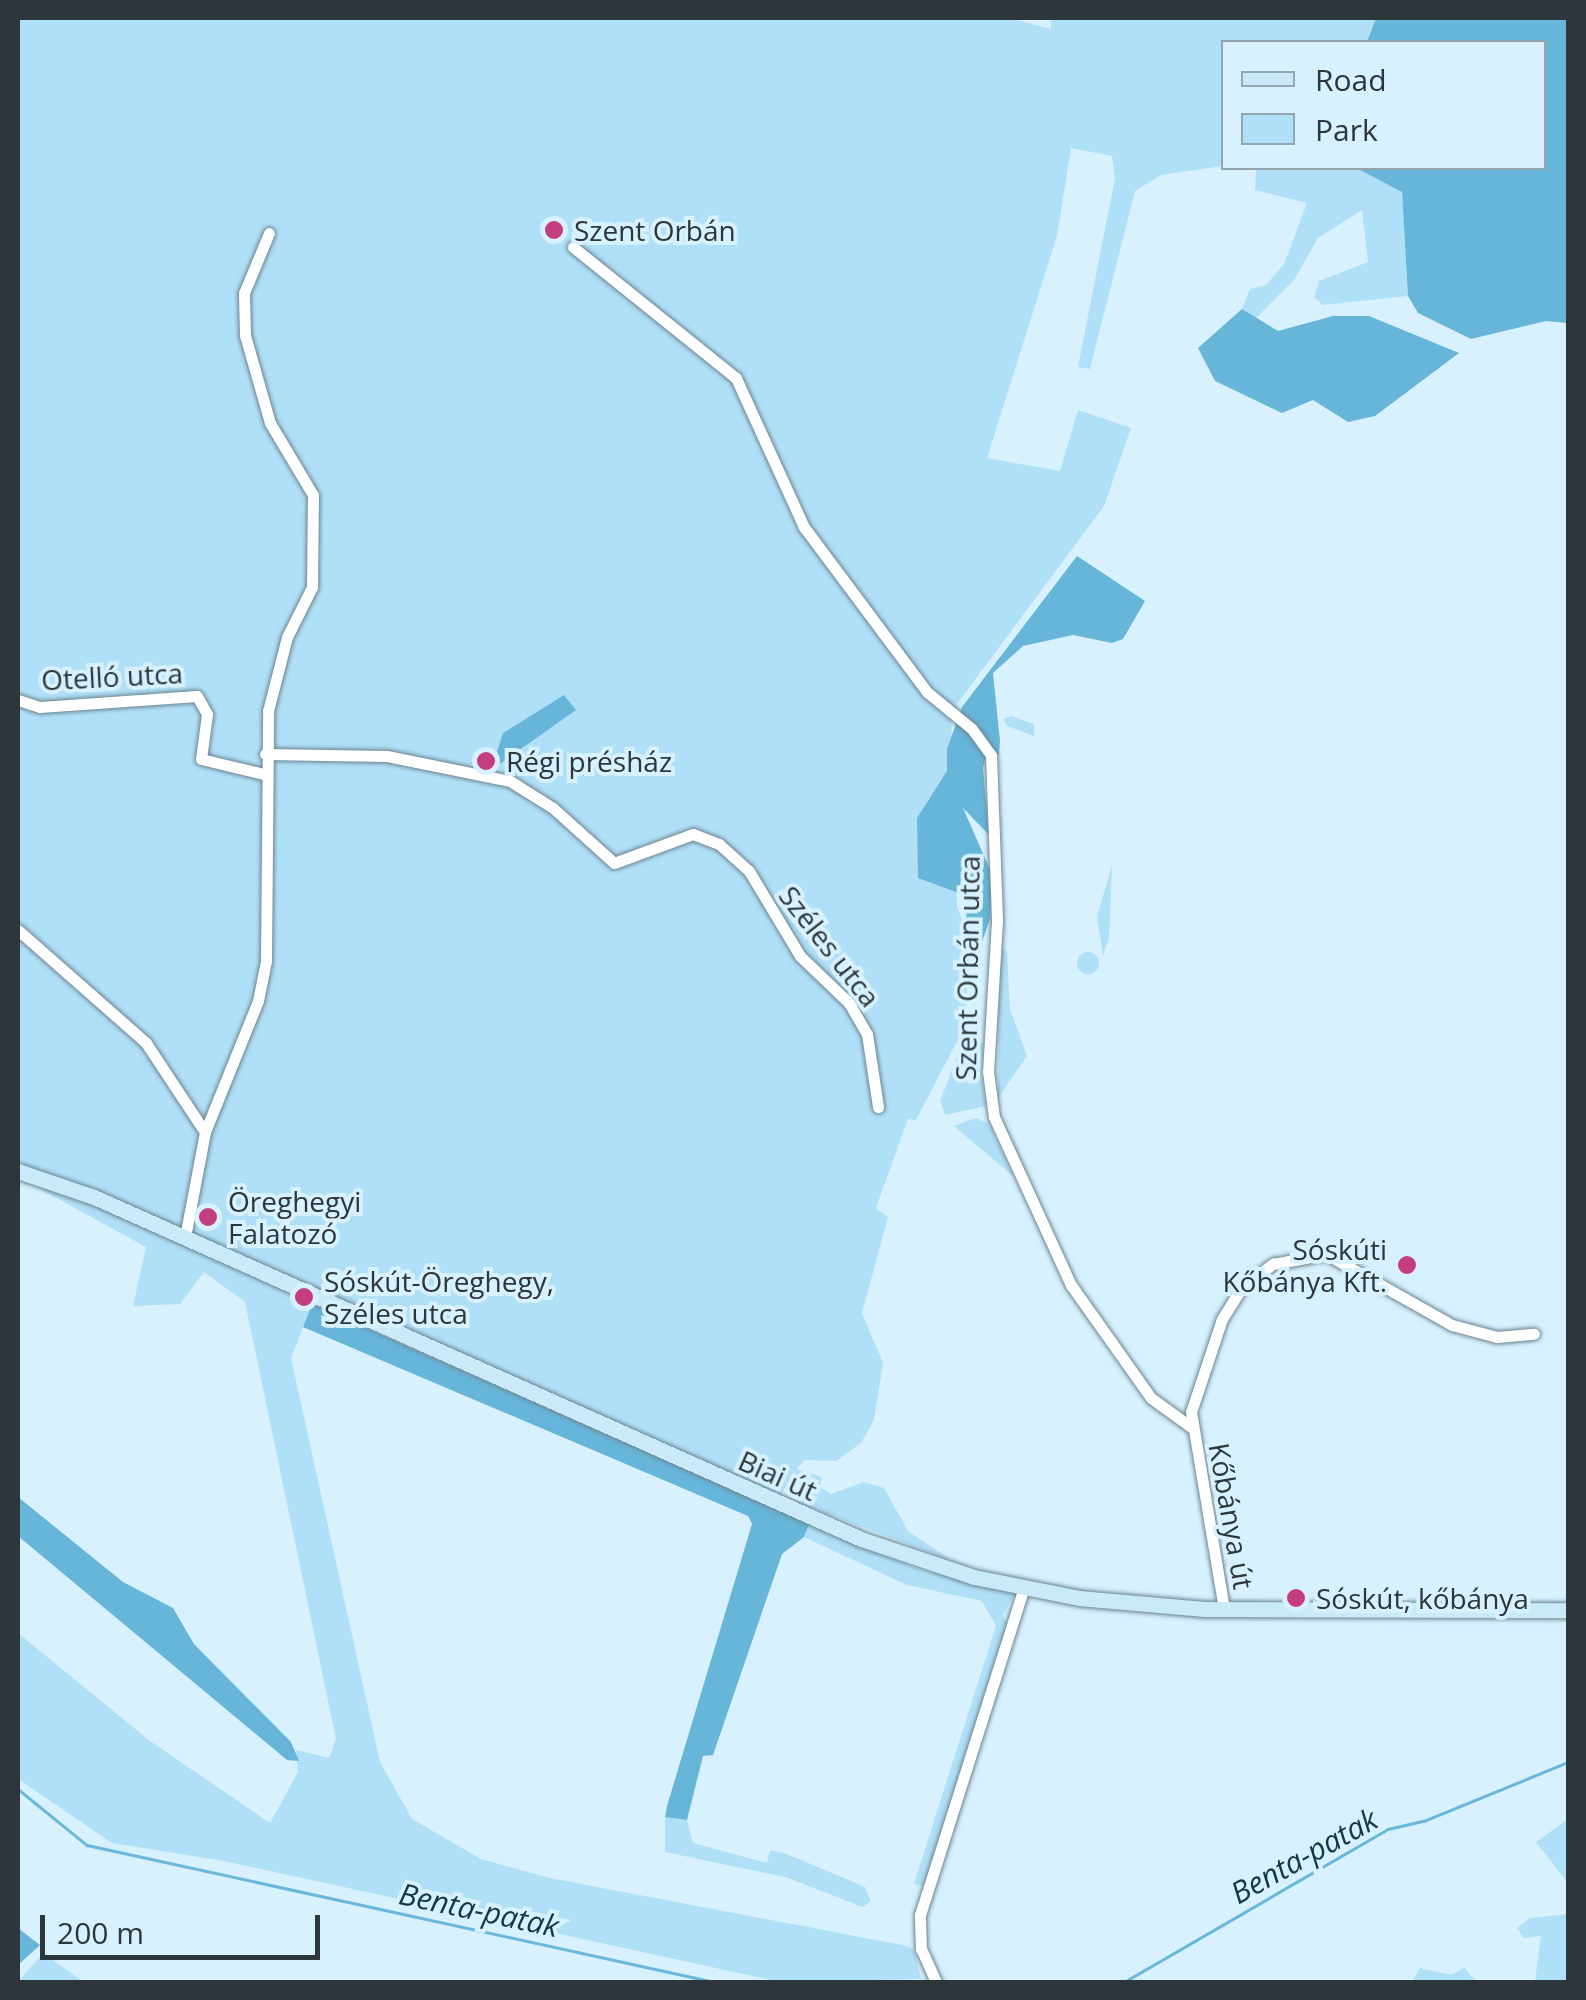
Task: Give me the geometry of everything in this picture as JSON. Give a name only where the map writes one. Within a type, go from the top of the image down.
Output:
[{"type":"main road","name":"Biai út","points":[[18,1171],[185,1237],[861,1540],[1024,1588],[1224,1609],[1568,1610]]},
{"type":"street","points":[[185,1237],[204,1132],[258,1001],[266,960],[265,754],[276,670],[312,587],[316,536],[309,482],[270,424],[246,334],[244,292],[269,233]]},
{"type":"street","name":"Szent Orbán utca","points":[[574,247],[736,378],[804,527],[918,681],[991,755],[997,921],[988,1071],[994,1116],[1071,1285],[1150,1398],[1192,1428]]},
{"type":"street","name":"Otelló utca","points":[[18,700],[40,708],[197,696],[207,714],[200,751],[205,763],[264,774]]},
{"type":"street","name":"Széles utca","points":[[265,754],[387,756],[510,782],[552,808],[614,864],[693,834],[719,844],[748,870],[800,956],[849,1003],[867,1034],[878,1108]]},
{"type":"street","points":[[18,930],[146,1042],[204,1132]]},
{"type":"street","name":"Kőbánya út","points":[[1224,1609],[1192,1428],[1196,1392],[1233,1298],[1258,1273],[1290,1258],[1339,1258],[1379,1290],[1452,1325],[1497,1337],[1534,1334]]},
{"type":"street","points":[[936,1982],[921,1949],[920,1915],[1024,1588]]},
{"type":"green space","points":[[18,18],[1009,18],[1051,29],[1051,18],[1376,18],[1368,40],[1221,40],[1221,166],[1161,175],[1135,191],[1090,369],[1078,367],[1115,178],[1112,156],[1071,148],[1057,236],[987,458],[1060,471],[1078,410],[1131,428],[1104,506],[951,712],[957,906],[968,937],[966,1024],[916,1120],[908,1119],[876,1208],[888,1217],[862,1313],[883,1363],[874,1420],[861,1443],[836,1461],[804,1460],[797,1469],[822,1477],[820,1487],[831,1494],[864,1482],[884,1488],[908,1531],[951,1560],[799,1503],[792,1478],[775,1502],[18,1171]]},
{"type":"green space","points":[[1256,170],[1360,170],[1402,192],[1408,296],[1323,305],[1314,298],[1319,281],[1368,262],[1362,210],[1318,238],[1294,280],[1256,318],[1242,309],[1250,289],[1266,285],[1284,264],[1307,203],[1255,190]]},
{"type":"green space","points":[[1011,716],[1034,724],[1034,736],[1007,726],[1004,719]]},
{"type":"green space","points":[[1112,866],[1109,939],[1103,955],[1097,916]]},
{"type":"green space","points":[[999,945],[1007,952],[1010,1009],[1027,1056],[998,1098]]},
{"type":"green space","points":[[1088,952],[1096,955],[1096,971],[1088,974],[1080,971],[1077,963],[1080,955]]},
{"type":"green space","points":[[985,1043],[980,1068],[986,1106],[945,1115],[940,1101],[962,1045]]},
{"type":"green space","points":[[976,1118],[989,1124],[1013,1176],[954,1126]]},
{"type":"green space","points":[[29,1183],[90,1202],[312,1304],[291,1358],[380,1762],[412,1819],[481,1859],[550,1878],[902,1945],[914,1949],[921,1979],[780,1982],[224,1861],[112,1843],[18,1779],[18,1633],[150,1741],[270,1823],[298,1772],[296,1750],[329,1758],[336,1739],[245,1302],[204,1272],[180,1304],[133,1306],[146,1247]]},
{"type":"green space","points":[[809,1524],[918,1569],[1015,1593],[1003,1615],[1007,1624],[924,1886],[914,1884],[996,1626],[982,1601],[907,1585],[804,1537]]},
{"type":"green space","points":[[665,1817],[687,1820],[693,1843],[767,1863],[770,1850],[787,1854],[865,1887],[871,1901],[863,1907],[785,1877],[665,1852]]},
{"type":"green space","points":[[1568,1819],[1568,1883],[1536,1842]]},
{"type":"green space","points":[[1568,1914],[1568,1982],[1535,1982],[1541,1936],[1524,1938],[1517,1928],[1530,1918]]},
{"type":"green space","points":[[44,1952],[49,1957],[83,1982],[18,1982]]},
{"type":"green space","points":[[1420,1968],[1451,1975],[1464,1968],[1477,1982],[1412,1982]]},
{"type":"shaded area","points":[[1376,18],[1568,18],[1568,323],[1546,321],[1471,339],[1418,313],[1408,296],[1402,192],[1360,170],[1546,170],[1546,40],[1368,40]]},
{"type":"shaded area","points":[[1242,309],[1278,331],[1333,316],[1369,316],[1459,353],[1375,416],[1348,422],[1313,400],[1282,413],[1215,381],[1198,348]]},
{"type":"shaded area","points":[[1077,556],[1145,601],[1123,639],[1112,643],[1073,635],[1023,646],[993,673],[1000,741],[999,755],[986,755],[983,768],[989,835],[963,808],[992,874],[990,919],[981,945],[967,921],[964,895],[918,878],[917,818],[947,771],[947,749],[962,707]]},
{"type":"shaded area","points":[[564,695],[576,710],[491,770],[503,733]]},
{"type":"shaded area","points":[[312,1304],[809,1524],[804,1537],[782,1554],[713,1755],[703,1756],[687,1820],[665,1817],[667,1806],[752,1524],[748,1516],[303,1327]]},
{"type":"shaded area","points":[[18,1497],[123,1582],[173,1608],[194,1644],[291,1742],[299,1761],[287,1760],[18,1536]]},
{"type":"shaded area","points":[[18,1928],[40,1945],[18,1965]]},
{"type":"waterway","name":"Benta-patak","points":[[1124,1982],[1388,1829],[1424,1821],[1568,1762]]},
{"type":"waterway","name":"Benta-patak","points":[[18,1789],[87,1845],[715,1982]]},
{"type":"place","name":"Szent Orbán","points":[[554,230]]},
{"type":"place","name":"Régi présház","points":[[486,761]]},
{"type":"place","name":"Öreghegyi Falatozó","points":[[208,1217]]},
{"type":"place","name":"Sóskúti Kőbánya Kft.","points":[[1407,1265]]},
{"type":"place","name":"Sóskút-Öreghegy, Széles utca","points":[[304,1297]]},
{"type":"place","name":"Sóskút, kőbánya","points":[[1296,1598]]}]
